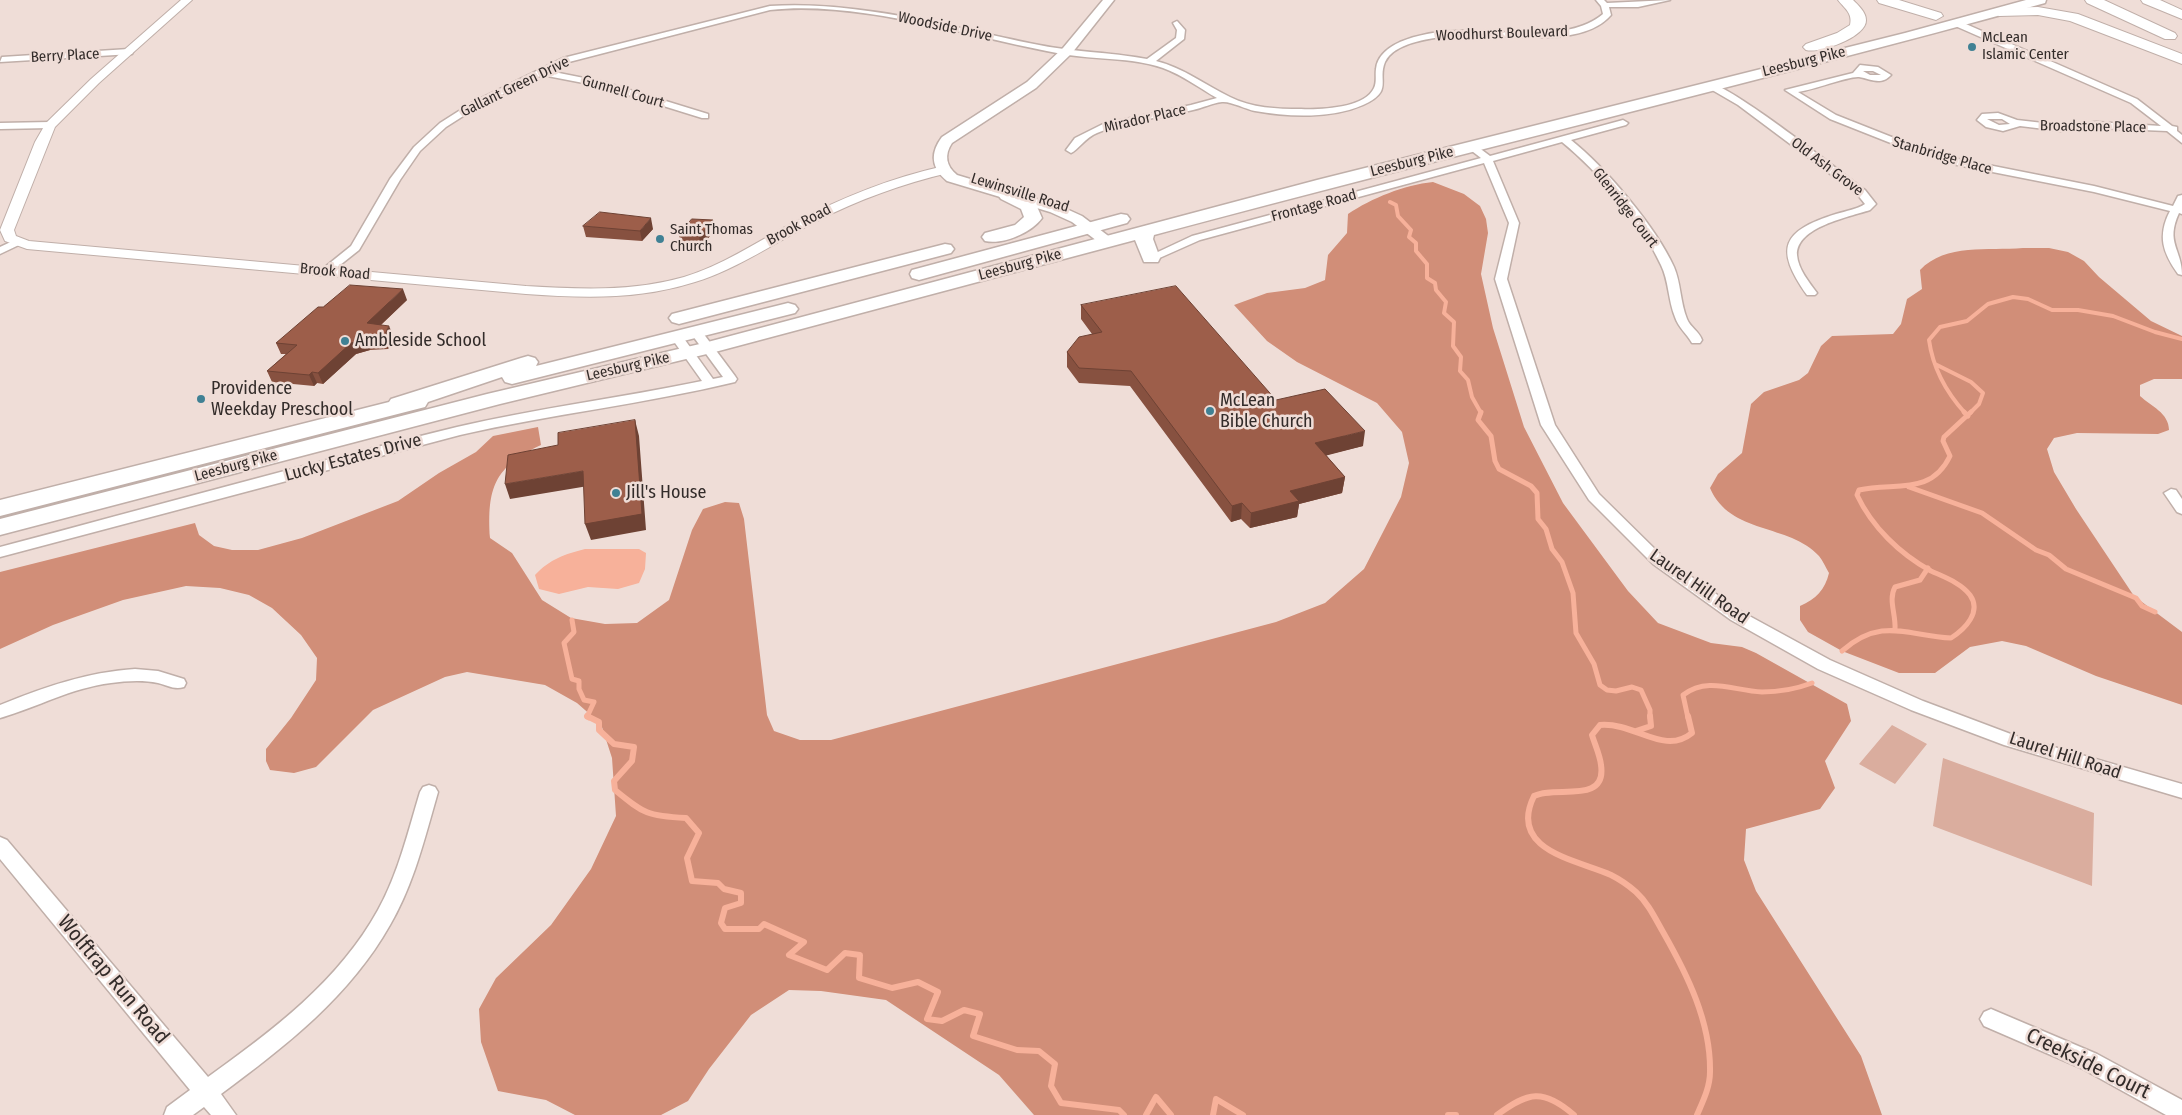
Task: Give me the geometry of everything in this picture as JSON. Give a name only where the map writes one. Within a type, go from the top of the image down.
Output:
[{"type":"highway","points":[[1811,47],[1842,37],[1858,26],[1860,19],[1857,10],[1845,0]]},
{"type":"highway","points":[[1884,0],[1956,24]]},
{"type":"highway","name":"Leesburg Pike","points":[[1322,169],[1936,16],[2040,0]]},
{"type":"highway","points":[[2092,0],[2182,42]]},
{"type":"highway","points":[[2115,0],[2182,30]]},
{"type":"highway","points":[[2148,0],[2182,15]]},
{"type":"highway","points":[[2172,0],[2181,2]]},
{"type":"highway","points":[[1999,6],[2073,17],[2182,59]]},
{"type":"highway","name":"Leesburg Pike","points":[[0,508],[364,415],[686,340],[708,348],[1097,228],[1144,222],[1471,146],[1956,24],[1999,6]]},
{"type":"highway","points":[[1240,189],[1296,175]]},
{"type":"highway","points":[[364,415],[574,347],[1021,229],[1031,221],[1033,213],[1023,202],[1007,195]]},
{"type":"highway","points":[[1144,222],[1144,239],[1152,258]]},
{"type":"highway","points":[[686,340],[705,323],[725,314],[1097,228]]},
{"type":"highway","name":"Leesburg Pike","points":[[0,528],[495,399],[686,340]]},
{"type":"main road","points":[[944,170],[939,155],[947,140],[1019,95],[1065,52],[1109,0]]},
{"type":"main road","name":"Lewinsville Road","points":[[944,170],[949,176],[965,183],[1056,209],[1097,228]]},
{"type":"main road","name":"Lewinsville Road","points":[[944,170],[1046,199],[1097,228]]},
{"type":"street","points":[[18,242],[10,238],[3,230],[40,142],[50,125],[59,114],[187,0]]},
{"type":"street","points":[[1603,2],[1638,4],[1666,0]]},
{"type":"street","name":"Woodhurst Boulevard","points":[[1065,52],[1149,62],[1185,74],[1225,98],[1247,106],[1282,112],[1318,112],[1347,107],[1366,100],[1376,93],[1380,83],[1380,64],[1384,58],[1404,44],[1452,34],[1547,34],[1572,32],[1599,23],[1607,15],[1603,2]]},
{"type":"street","name":"Woodside Drive","points":[[833,4],[1065,52]]},
{"type":"street","name":"Gallant Green Drive","points":[[326,271],[355,248],[406,162],[430,136],[476,104],[539,72],[576,57],[770,8],[833,4]]},
{"type":"street","points":[[1149,62],[1180,39],[1181,30],[1177,23]]},
{"type":"street","points":[[1956,24],[2134,101],[2171,129],[2182,140]]},
{"type":"street","name":"Berry Place","points":[[2,60],[128,52]]},
{"type":"street","name":"Gunnell Court","points":[[539,72],[601,84],[705,116]]},
{"type":"street","name":"Stanbridge Place","points":[[1859,74],[1809,88],[1789,90],[1833,117],[1919,151],[1966,164],[2094,189],[2179,210]]},
{"type":"street","name":"Old Ash Grove","points":[[1710,85],[1746,107],[1861,192],[1870,201],[1871,204],[1866,208],[1822,222],[1805,231],[1796,239],[1792,251],[1792,263],[1811,293]]},
{"type":"street","name":"Mirador Place","points":[[1071,150],[1074,144],[1084,135],[1110,125],[1225,98]]},
{"type":"street","name":"Frontage Road","points":[[1152,258],[1196,238],[1470,165],[1487,158],[1623,123]]},
{"type":"street","name":"Broadstone Place","points":[[2016,124],[2061,128],[2096,124],[2182,130]]},
{"type":"street","points":[[0,126],[50,125]]},
{"type":"street","name":"Glenridge Court","points":[[1563,138],[1579,150],[1654,242],[1668,269],[1682,320],[1696,336],[1696,340]]},
{"type":"street","points":[[1471,146],[1487,158]]},
{"type":"street","name":"Laurel Hill Road","points":[[1487,158],[1514,223],[1513,234],[1503,260],[1503,284],[1548,425],[1559,448],[1584,485],[1638,542],[1696,589],[1740,618],[1824,664],[1908,702],[1968,725],[2182,791]]},
{"type":"street","name":"Brook Road","points":[[18,242],[50,248],[576,294],[640,291],[663,287],[709,272],[864,192],[895,181],[944,170]]},
{"type":"street","points":[[2182,198],[2179,210],[2168,227],[2166,244],[2182,272]]},
{"type":"street","points":[[0,251],[18,242]]},
{"type":"street","points":[[686,340],[710,383]]},
{"type":"street","name":"Lucky Estates Drive","points":[[0,552],[458,431],[530,415],[644,397],[731,379],[708,348]]},
{"type":"street","points":[[2171,493],[2182,509]]},
{"type":"street","points":[[0,712],[46,694],[92,680],[134,675],[157,676],[178,683]]},
{"type":"street","points":[[175,1115],[307,1012],[339,981],[365,948],[384,918],[398,889],[429,792]]},
{"type":"street","name":"Wolftrap Run Road","points":[[0,845],[225,1115]]},
{"type":"street","name":"Creekside Court","points":[[1991,1019],[2089,1061],[2182,1112]]},
{"type":"shaded area","points":[[1433,182],[1464,194],[1480,206],[1486,219],[1488,233],[1481,274],[1493,328],[1524,427],[1563,503],[1628,591],[1658,623],[1711,643],[1742,647],[1756,653],[1847,704],[1851,721],[1825,761],[1835,788],[1820,809],[1746,829],[1744,860],[1756,891],[1861,1056],[1882,1115],[1034,1115],[999,1075],[886,1000],[821,991],[789,990],[751,1015],[709,1069],[688,1101],[661,1115],[575,1115],[546,1100],[498,1091],[481,1042],[479,1009],[496,978],[551,925],[591,869],[616,816],[612,758],[601,724],[577,703],[545,685],[467,672],[445,677],[373,710],[316,767],[294,773],[270,770],[266,761],[266,749],[291,718],[316,680],[317,658],[301,635],[272,608],[249,595],[220,588],[186,586],[123,600],[53,625],[0,649],[0,572],[195,523],[199,535],[214,546],[232,550],[258,550],[302,538],[398,501],[439,473],[476,452],[493,436],[538,427],[541,445],[525,453],[503,471],[492,492],[489,521],[490,538],[512,553],[542,600],[571,618],[605,624],[637,623],[669,600],[692,530],[703,509],[725,502],[739,503],[744,519],[767,715],[774,731],[800,740],[831,740],[1276,622],[1325,603],[1364,569],[1401,497],[1409,463],[1402,432],[1377,403],[1297,362],[1267,341],[1234,305],[1267,293],[1305,288],[1325,280],[1328,255],[1347,233],[1348,214],[1389,193]]},
{"type":"shaded area","points":[[2049,248],[2068,252],[2084,261],[2099,277],[2151,321],[2182,336],[2182,379],[2154,379],[2140,385],[2140,396],[2163,414],[2169,430],[2158,434],[2077,433],[2054,438],[2047,449],[2054,472],[2076,509],[2134,596],[2182,632],[2182,705],[2096,676],[2026,646],[2002,641],[1970,647],[1935,673],[1899,673],[1842,651],[1808,632],[1800,620],[1800,606],[1819,593],[1829,573],[1819,556],[1807,546],[1792,538],[1731,514],[1719,503],[1710,488],[1718,474],[1742,453],[1751,404],[1764,392],[1799,380],[1808,373],[1821,346],[1832,336],[1893,334],[1901,324],[1907,299],[1922,289],[1920,270],[1930,261],[1955,252],[1968,250]]},
{"type":"shaded area","points":[[585,549],[639,549],[646,553],[645,569],[639,583],[618,589],[588,587],[559,594],[539,589],[535,575],[541,569],[558,558]]},
{"type":"shaded area","points":[[1892,725],[1927,744],[1895,784],[1859,764]]},
{"type":"shaded area","points":[[1943,758],[2094,813],[2092,886],[1933,826]]},
{"type":"building","points":[[600,212],[651,218],[640,231],[583,226]]},
{"type":"building","points":[[692,219],[713,220],[699,236],[679,235]]},
{"type":"building","points":[[350,285],[403,289],[367,323],[389,326],[383,338],[365,339],[351,343],[318,373],[312,372],[309,375],[267,371],[297,345],[276,343],[318,307],[323,307]]},
{"type":"building","name":"McLean Bible Church","points":[[1176,286],[1276,400],[1325,389],[1365,431],[1315,443],[1345,477],[1290,491],[1299,501],[1251,513],[1242,503],[1232,506],[1131,371],[1079,368],[1067,352],[1079,337],[1102,332],[1081,305]]},
{"type":"building","name":"Jill's House","points":[[635,420],[642,514],[585,524],[583,471],[505,484],[508,455],[558,445],[558,433]]},
{"type":"waterway","points":[[1390,202],[1396,205],[1398,216],[1411,230],[1409,237],[1416,243],[1416,251],[1427,264],[1427,278],[1435,283],[1436,290],[1446,302],[1444,313],[1454,322],[1453,346],[1461,357],[1460,371],[1468,380],[1472,397],[1481,413]]},
{"type":"waterway","points":[[1935,364],[1929,340],[1940,327],[1967,321],[1988,304],[2013,297],[2028,299],[2052,310],[2078,310],[2113,316],[2155,332],[2182,339]]},
{"type":"waterway","points":[[1935,364],[1971,382],[1983,393],[1979,404],[1971,412]]},
{"type":"waterway","points":[[1935,364],[1941,380],[1965,413]]},
{"type":"waterway","points":[[1967,415],[1971,412]]},
{"type":"waterway","points":[[1481,413],[1478,420],[1491,436],[1495,461],[1499,469],[1531,486],[1537,493],[1538,519],[1546,529],[1552,549],[1562,562],[1573,593],[1576,633],[1594,664],[1600,685],[1607,690],[1616,691],[1632,687],[1641,690],[1650,710],[1650,716]]},
{"type":"waterway","points":[[1927,569],[1908,556],[1888,539],[1863,507],[1857,495],[1859,490],[1911,485],[1933,477],[1942,469],[1950,456],[1943,441],[1944,437],[1967,415]]},
{"type":"waterway","points":[[1909,487],[1982,513],[2036,550],[2049,555],[2066,569],[2136,598],[2142,606],[2155,612]]},
{"type":"waterway","points":[[1842,651],[1856,640],[1883,631],[1908,632],[1951,638],[1962,630],[1973,614],[1973,601],[1970,595],[1962,587],[1927,569]]},
{"type":"waterway","points":[[1895,629],[1892,602],[1895,587],[1920,580],[1927,569]]},
{"type":"waterway","points":[[572,620],[574,632],[564,643],[572,679],[579,681],[579,689],[584,700],[594,702],[587,716]]},
{"type":"waterway","points":[[1688,718],[1683,695],[1692,689],[1702,686],[1712,685],[1768,692],[1781,691],[1812,683]]},
{"type":"waterway","points":[[587,716],[599,722],[599,730],[614,744],[634,747],[632,761],[614,781],[615,790],[640,809],[654,815],[686,818],[699,833],[687,858],[692,881],[718,883],[724,889],[741,893],[741,903],[725,908],[721,923],[725,929],[759,929],[764,924],[804,942],[789,955],[827,970],[845,953],[860,955],[859,978],[892,988],[918,982],[938,992],[927,1019],[942,1021],[964,1010],[980,1014],[973,1036],[1017,1050],[1039,1051],[1055,1064],[1051,1086],[1061,1103],[1119,1110],[1124,1115]]},
{"type":"waterway","points":[[1636,731],[1651,726],[1650,716]]},
{"type":"waterway","points":[[1688,716],[1692,733],[1681,739],[1671,741],[1660,740],[1613,725],[1600,725],[1592,735],[1601,765],[1601,777],[1596,785],[1578,791],[1543,793],[1534,796],[1528,815],[1530,829],[1538,841],[1565,858],[1611,875],[1624,882],[1640,896],[1657,921],[1689,982],[1702,1017],[1706,1035],[1710,1078],[1706,1094],[1697,1115]]},
{"type":"waterway","points":[[1497,1115],[1518,1102],[1536,1096],[1553,1100],[1574,1115]]},
{"type":"waterway","points":[[1146,1115],[1156,1097],[1171,1115]]},
{"type":"waterway","points":[[1213,1115],[1216,1099],[1243,1115]]},
{"type":"waterway","points":[[1448,1115],[1456,1115]]},
{"type":"place","name":"McLean Islamic Center","points":[[1972,47]]},
{"type":"place","name":"Saint Thomas Church","points":[[660,239]]},
{"type":"place","name":"Ambleside School","points":[[345,341]]},
{"type":"place","name":"Providence Weekday Preschool","points":[[201,399]]},
{"type":"place","name":"McLean Bible Church","points":[[1210,411]]},
{"type":"place","name":"Jill's House","points":[[616,493]]}]
